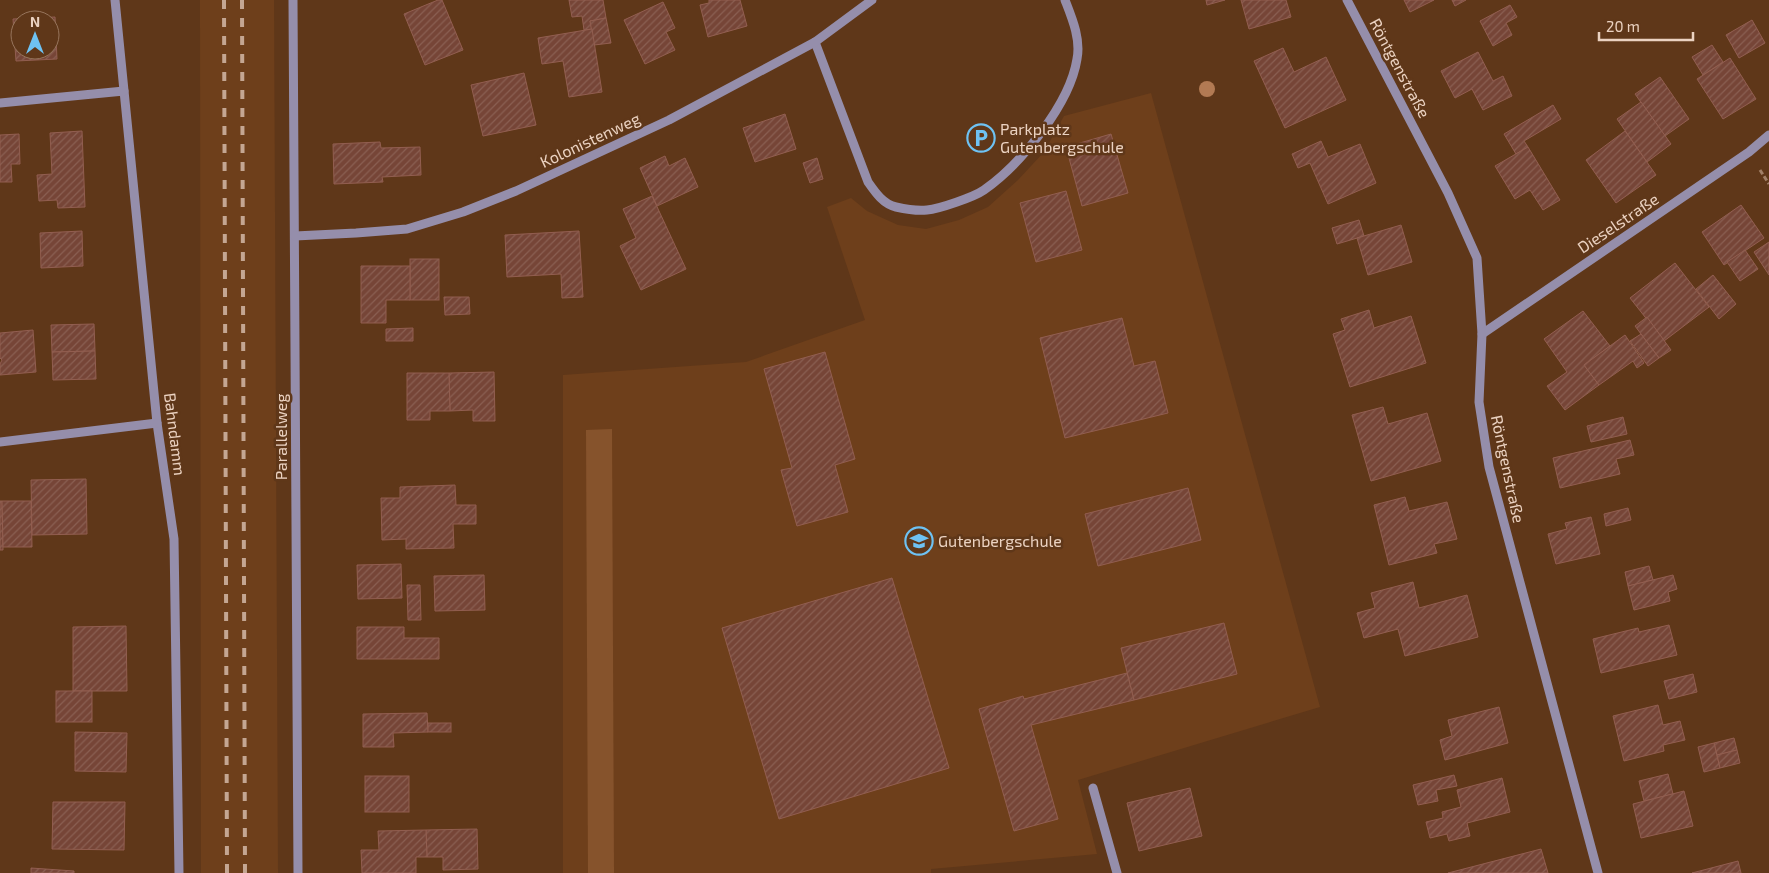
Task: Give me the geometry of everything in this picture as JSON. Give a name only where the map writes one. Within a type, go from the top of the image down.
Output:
[{"type":"street","name":"Bahndamm","points":[[115,0],[157,423],[174,539],[179,873]]},
{"type":"street","name":"Parallelweg","points":[[293,0],[298,873]]},
{"type":"street","name":"Kolonistenweg","points":[[295,236],[407,229],[464,212],[516,191],[669,120],[815,42],[872,0]]},
{"type":"street","points":[[815,42],[868,182],[878,196],[895,207],[926,210],[954,203],[982,192],[1010,169],[1051,118],[1069,87],[1078,58],[1076,27],[1065,0]]},
{"type":"street","name":"Röntgenstraße","points":[[1347,0],[1448,193],[1477,258],[1482,334],[1479,402],[1489,467],[1598,873]]},
{"type":"street","points":[[0,103],[124,92]]},
{"type":"street","name":"Dieselstraße","points":[[1482,334],[1749,152],[1769,135]]},
{"type":"street","points":[[0,442],[157,423]]},
{"type":"street","points":[[1093,788],[1117,873]]},
{"type":"shaded area","points":[[200,0],[274,0],[278,873],[201,873]]},
{"type":"shaded area","name":"Gutenbergschule","points":[[1151,93],[1320,707],[1078,780],[1097,854],[931,869],[931,873],[563,873],[563,375],[746,362],[865,320],[827,207],[851,198],[867,211],[898,225],[926,229],[959,220],[988,207],[1018,180],[1044,152],[1064,116]]},
{"type":"shaded area","points":[[612,429],[614,873],[588,873],[586,430]]},
{"type":"building","points":[[442,0],[463,50],[425,65],[404,14]]},
{"type":"building","points":[[569,0],[603,0],[606,18],[590,21],[592,29],[584,30],[582,16],[572,17]]},
{"type":"building","points":[[709,0],[740,0],[747,26],[708,37],[700,5],[709,3]]},
{"type":"building","points":[[1206,0],[1225,0],[1207,5]]},
{"type":"building","points":[[1241,0],[1286,0],[1291,17],[1249,29]]},
{"type":"building","points":[[1404,0],[1434,0],[1410,12]]},
{"type":"building","points":[[1452,0],[1466,0],[1455,6]]},
{"type":"building","points":[[663,2],[675,28],[666,32],[675,50],[645,64],[624,20]]},
{"type":"building","points":[[1510,5],[1517,17],[1506,23],[1512,35],[1493,46],[1480,21]]},
{"type":"building","points":[[606,18],[611,43],[594,45],[590,21]]},
{"type":"building","points":[[1752,20],[1765,43],[1739,58],[1726,35]]},
{"type":"building","points":[[592,29],[602,92],[569,97],[563,61],[542,64],[538,38]]},
{"type":"building","points":[[1712,45],[1723,62],[1703,75],[1692,57]]},
{"type":"building","points":[[1283,48],[1294,72],[1326,57],[1346,100],[1285,128],[1254,61]]},
{"type":"building","points":[[1478,52],[1493,81],[1503,76],[1512,96],[1483,110],[1472,89],[1455,98],[1441,71]]},
{"type":"building","points":[[1730,58],[1756,99],[1723,119],[1697,79]]},
{"type":"building","points":[[524,73],[536,125],[483,136],[471,85]]},
{"type":"building","points":[[1660,77],[1689,119],[1665,136],[1635,94]]},
{"type":"building","points":[[1641,102],[1671,144],[1647,162],[1617,119]]},
{"type":"building","points":[[1553,105],[1561,119],[1524,141],[1528,147],[1516,154],[1504,134]]},
{"type":"building","points":[[785,114],[796,149],[755,162],[743,128]]},
{"type":"building","points":[[82,131],[85,207],[58,208],[57,200],[39,201],[37,175],[52,174],[50,133]]},
{"type":"building","points":[[1625,131],[1656,175],[1616,203],[1586,160]]},
{"type":"building","points":[[19,134],[20,164],[11,164],[12,182],[0,182],[0,135]]},
{"type":"building","points":[[1111,134],[1128,193],[1082,206],[1066,147]]},
{"type":"building","points":[[1321,141],[1328,157],[1360,144],[1376,183],[1328,204],[1310,163],[1298,168],[1292,154]]},
{"type":"building","points":[[380,142],[381,148],[420,147],[421,175],[382,177],[383,182],[334,184],[333,144]]},
{"type":"building","points":[[1528,147],[1560,200],[1543,210],[1530,190],[1515,199],[1495,166]]},
{"type":"building","points":[[665,156],[669,166],[685,158],[698,187],[657,206],[640,168]]},
{"type":"building","points":[[817,158],[823,179],[810,183],[803,163]]},
{"type":"building","points":[[1066,191],[1082,250],[1036,262],[1020,203]]},
{"type":"building","points":[[652,196],[686,269],[641,290],[620,246],[636,238],[623,209]]},
{"type":"building","points":[[1741,205],[1764,238],[1724,265],[1702,232]]},
{"type":"building","points":[[1359,220],[1364,236],[1337,244],[1332,228]]},
{"type":"building","points":[[1401,225],[1412,262],[1368,275],[1357,238]]},
{"type":"building","points":[[82,231],[83,266],[41,268],[40,233]]},
{"type":"building","points":[[579,231],[583,297],[562,298],[561,274],[507,277],[505,235]]},
{"type":"building","points":[[1769,242],[1769,275],[1754,252]]},
{"type":"building","points":[[1745,250],[1758,269],[1740,281],[1727,262]]},
{"type":"building","points":[[410,259],[439,259],[439,300],[410,300]]},
{"type":"building","points":[[1675,263],[1709,307],[1664,341],[1630,298]]},
{"type":"building","points":[[361,266],[410,266],[410,300],[386,300],[386,323],[361,323]]},
{"type":"building","points":[[1713,275],[1736,304],[1719,319],[1696,289]]},
{"type":"building","points":[[444,297],[469,297],[470,314],[445,315]]},
{"type":"building","points":[[1369,310],[1374,328],[1411,316],[1426,363],[1350,387],[1333,334],[1345,330],[1341,319]]},
{"type":"building","points":[[1583,311],[1610,346],[1584,365],[1599,385],[1565,410],[1547,386],[1567,372],[1544,339]]},
{"type":"building","points":[[1647,317],[1671,350],[1659,358],[1635,326]]},
{"type":"building","points":[[1122,318],[1134,366],[1155,361],[1168,413],[1065,438],[1040,338]]},
{"type":"building","points":[[94,324],[95,351],[52,352],[51,325]]},
{"type":"building","points":[[413,328],[413,341],[386,341],[386,329]]},
{"type":"building","points":[[33,330],[36,372],[0,375],[2,360],[0,358],[0,333]]},
{"type":"building","points":[[1641,334],[1659,358],[1648,366],[1630,341]]},
{"type":"building","points":[[1625,335],[1644,363],[1637,368],[1633,361],[1599,385],[1584,365]]},
{"type":"building","points":[[95,351],[96,379],[53,380],[52,352]]},
{"type":"building","points":[[825,352],[855,459],[835,465],[848,512],[797,526],[781,470],[792,468],[764,369]]},
{"type":"building","points":[[494,372],[495,421],[473,421],[473,410],[450,411],[449,373]]},
{"type":"building","points":[[407,373],[449,373],[450,411],[430,411],[430,420],[407,420]]},
{"type":"building","points":[[1383,407],[1388,424],[1427,413],[1441,461],[1371,481],[1352,415]]},
{"type":"building","points":[[1623,417],[1627,434],[1591,442],[1587,426]]},
{"type":"building","points":[[1630,440],[1634,455],[1616,459],[1620,474],[1560,488],[1553,458]]},
{"type":"building","points":[[86,479],[87,534],[32,535],[31,480]]},
{"type":"building","points":[[455,485],[456,505],[476,505],[476,524],[453,524],[454,548],[406,549],[406,539],[382,540],[381,498],[400,498],[400,487]]},
{"type":"building","points":[[1188,488],[1201,540],[1098,566],[1085,514]]},
{"type":"building","points":[[1405,497],[1409,511],[1447,502],[1457,539],[1434,544],[1437,553],[1389,565],[1374,505]]},
{"type":"building","points":[[0,501],[2,501],[3,550],[0,550]]},
{"type":"building","points":[[2,501],[31,501],[32,547],[3,547]]},
{"type":"building","points":[[1628,508],[1631,520],[1606,526],[1604,514]]},
{"type":"building","points":[[1591,517],[1600,554],[1556,564],[1548,534],[1567,529],[1565,523]]},
{"type":"building","points":[[401,564],[402,598],[358,599],[357,565]]},
{"type":"building","points":[[1649,566],[1653,580],[1628,586],[1625,572]]},
{"type":"building","points":[[484,575],[485,610],[435,611],[434,576]]},
{"type":"building","points":[[1673,575],[1677,589],[1668,592],[1670,601],[1634,610],[1628,586]]},
{"type":"building","points":[[892,578],[949,768],[779,819],[722,628]]},
{"type":"building","points":[[1413,582],[1419,608],[1467,595],[1478,637],[1405,656],[1398,629],[1364,638],[1357,613],[1375,608],[1371,593]]},
{"type":"building","points":[[407,585],[420,585],[421,620],[408,620]]},
{"type":"building","points":[[1224,623],[1237,674],[1134,700],[1121,648]]},
{"type":"building","points":[[1669,625],[1677,655],[1601,673],[1593,639],[1638,628],[1639,632]]},
{"type":"building","points":[[126,626],[127,691],[73,691],[73,627]]},
{"type":"building","points":[[357,627],[404,627],[404,638],[439,638],[439,659],[357,659]]},
{"type":"building","points":[[1127,673],[1134,700],[1031,725],[1058,819],[1014,831],[979,709],[1023,696],[1024,699]]},
{"type":"building","points":[[1693,674],[1697,692],[1669,699],[1664,681]]},
{"type":"building","points":[[56,691],[92,691],[92,722],[56,722]]},
{"type":"building","points":[[1658,705],[1663,725],[1680,721],[1685,740],[1663,745],[1664,751],[1624,761],[1613,716]]},
{"type":"building","points":[[1499,707],[1508,743],[1445,760],[1440,740],[1452,736],[1448,720]]},
{"type":"building","points":[[427,713],[428,732],[393,733],[394,747],[363,747],[363,714]]},
{"type":"building","points":[[428,723],[451,723],[451,732],[428,732]]},
{"type":"building","points":[[75,732],[127,733],[126,772],[75,771]]},
{"type":"building","points":[[1734,738],[1737,750],[1717,755],[1714,743]]},
{"type":"building","points":[[1714,743],[1720,768],[1704,772],[1698,747]]},
{"type":"building","points":[[1737,750],[1740,763],[1720,768],[1717,755]]},
{"type":"building","points":[[1668,774],[1673,794],[1644,801],[1639,781]]},
{"type":"building","points":[[1454,775],[1457,786],[1436,790],[1438,801],[1418,805],[1413,785]]},
{"type":"building","points":[[365,776],[409,776],[409,812],[365,812]]},
{"type":"building","points":[[1502,778],[1510,812],[1467,823],[1470,836],[1449,841],[1447,834],[1430,838],[1426,822],[1443,818],[1442,812],[1461,807],[1457,790]]},
{"type":"building","points":[[1190,788],[1202,836],[1139,851],[1127,803]]},
{"type":"building","points":[[1684,791],[1693,826],[1641,838],[1633,804]]},
{"type":"building","points":[[53,802],[125,802],[124,850],[52,849]]},
{"type":"building","points":[[477,829],[478,869],[443,870],[443,857],[427,857],[426,830]]},
{"type":"building","points":[[426,830],[427,857],[416,857],[416,873],[362,873],[361,850],[379,850],[378,831]]},
{"type":"building","points":[[1541,849],[1548,873],[1448,873]]},
{"type":"building","points":[[1738,861],[1741,873],[1692,873]]},
{"type":"building","points":[[31,868],[74,871],[74,873],[31,873]]},
{"type":"railway","points":[[224,0],[227,873]]},
{"type":"railway","points":[[242,0],[245,873]]},
{"type":"place","name":"Parkplatz Gutenbergschule","points":[[981,138]]},
{"type":"place","name":"Gutenbergschule","points":[[919,541]]}]
